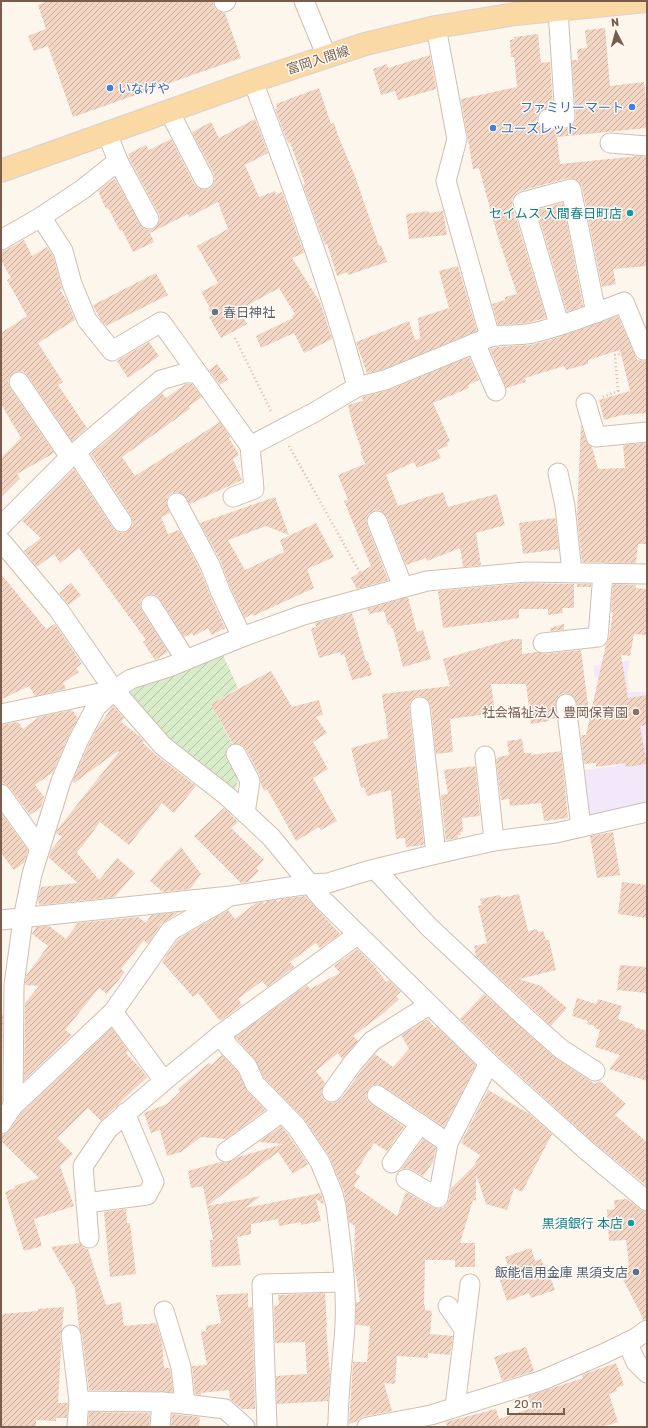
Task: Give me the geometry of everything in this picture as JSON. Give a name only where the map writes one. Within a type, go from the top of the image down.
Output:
[{"type":"main road","name":"富岡入間線","points":[[1,171],[253,81],[365,44],[513,7],[558,10],[595,4],[647,1]]},
{"type":"street","points":[[304,1],[327,57]]},
{"type":"street","points":[[548,120],[565,118],[558,10]]},
{"type":"street","points":[[436,27],[457,139],[446,181],[482,340],[496,391]]},
{"type":"street","points":[[253,81],[329,288],[344,336],[357,387]]},
{"type":"street","points":[[169,111],[204,179]]},
{"type":"street","points":[[107,133],[118,161],[149,219]]},
{"type":"street","points":[[610,143],[647,146]]},
{"type":"street","points":[[1,240],[42,217],[118,161]]},
{"type":"street","points":[[559,324],[522,202],[571,189],[596,312]]},
{"type":"street","points":[[42,217],[64,251],[72,284],[87,320],[112,351],[161,322],[250,446],[254,489],[233,497]]},
{"type":"street","points":[[250,446],[315,412],[357,387],[385,380],[482,340],[500,335],[517,336],[534,333],[624,302],[646,349]]},
{"type":"street","points":[[1,526],[73,454],[161,380],[185,373],[197,372]]},
{"type":"street","points":[[19,382],[122,522]]},
{"type":"street","points":[[586,403],[596,437],[647,432]]},
{"type":"street","points":[[558,474],[565,506],[572,572]]},
{"type":"street","points":[[177,503],[210,565],[242,638]]},
{"type":"street","points":[[377,521],[403,587]]},
{"type":"street","points":[[1,542],[58,609],[114,690],[163,746],[227,796],[271,837],[323,900],[489,1064],[586,1150],[647,1201]]},
{"type":"street","points":[[1,1124],[9,1097],[14,985],[23,919],[39,847],[61,781],[78,741],[96,707],[114,690],[131,679],[186,660],[303,615],[426,581],[526,572],[647,574]]},
{"type":"street","points":[[543,643],[598,637],[602,573]]},
{"type":"street","points":[[151,606],[186,660]]},
{"type":"street","points":[[1,714],[114,690]]},
{"type":"street","points":[[566,704],[581,827]]},
{"type":"street","points":[[420,707],[436,854]]},
{"type":"street","points":[[236,754],[250,781],[245,813]]},
{"type":"street","points":[[485,756],[494,841]]},
{"type":"street","points":[[1,794],[39,847]]},
{"type":"street","points":[[1,920],[23,919],[230,896],[310,884],[328,883],[376,869],[494,841],[556,833],[647,812]]},
{"type":"street","points":[[376,869],[428,926],[526,1018],[562,1049],[595,1071]]},
{"type":"street","points":[[9,1097],[113,1012],[170,931],[230,896]]},
{"type":"street","points":[[90,1238],[83,1166],[108,1129],[126,1112],[220,1035],[357,935]]},
{"type":"street","points":[[332,1092],[352,1064],[372,1041],[429,1005]]},
{"type":"street","points":[[113,1012],[164,1081]]},
{"type":"street","points":[[220,1035],[247,1066],[255,1084],[296,1126],[320,1162],[333,1194],[336,1206],[344,1282],[345,1325],[337,1427]]},
{"type":"street","points":[[406,1180],[438,1198],[448,1143],[489,1064]]},
{"type":"street","points":[[377,1095],[448,1143]]},
{"type":"street","points":[[86,1203],[147,1195],[154,1182],[126,1112]]},
{"type":"street","points":[[226,1152],[282,1112]]},
{"type":"street","points":[[392,1163],[420,1124]]},
{"type":"street","points":[[267,1427],[262,1284],[344,1282]]},
{"type":"street","points":[[455,1407],[470,1284]]},
{"type":"street","points":[[448,1306],[464,1329]]},
{"type":"street","points":[[164,1311],[181,1367],[185,1404]]},
{"type":"street","points":[[367,1427],[431,1415],[543,1380],[627,1342],[647,1330]]},
{"type":"street","points":[[71,1335],[79,1401],[77,1427]]},
{"type":"street","points":[[627,1342],[636,1362],[647,1373]]},
{"type":"street","points":[[79,1401],[162,1402],[225,1409],[245,1427]]},
{"type":"street","points":[[160,1427],[162,1402]]},
{"type":"path","points":[[235,338],[280,429],[373,596]]},
{"type":"path","points":[[586,403],[618,391],[614,355],[646,349]]},
{"type":"shaded area","points":[[630,660],[627,674],[630,692],[647,692],[647,807],[589,816],[583,770],[618,766],[603,677],[595,678],[593,666]]},
{"type":"green space","points":[[222,653],[238,688],[211,704],[235,749],[239,773],[235,794],[170,744],[126,694],[126,688]]},
{"type":"building","name":"いなげや","points":[[48,1],[213,1],[214,7],[218,11],[225,13],[241,58],[73,117],[48,46],[34,51],[28,36],[46,29],[38,5]]},
{"type":"building","points":[[605,28],[610,86],[644,82],[647,108],[647,128],[557,137],[560,164],[639,156],[647,157],[647,266],[613,269],[616,284],[602,287],[582,187],[579,182],[568,178],[520,191],[515,194],[512,199],[512,205],[546,318],[526,323],[498,325],[492,304],[505,300],[505,297],[517,294],[497,234],[479,168],[473,169],[461,99],[517,87],[514,57],[511,57],[510,40],[515,39],[514,37],[538,34],[541,63],[550,62],[553,108],[542,110],[538,114],[537,119],[539,125],[543,129],[548,130],[566,129],[571,127],[575,123],[576,117],[572,60],[578,60],[577,49],[587,48],[585,30]]},
{"type":"building","points":[[430,55],[436,89],[398,100],[395,91],[381,95],[373,69],[387,64],[388,68]]},
{"type":"building","points":[[319,88],[331,124],[334,123],[355,176],[379,246],[381,245],[387,262],[348,275],[347,272],[337,276],[327,244],[325,245],[303,185],[305,184],[290,142],[288,143],[275,109],[277,109],[276,104]]},
{"type":"building","points":[[255,119],[268,153],[245,165],[259,197],[275,191],[276,195],[282,192],[304,253],[292,258],[320,302],[332,339],[304,353],[294,333],[261,348],[256,336],[293,318],[292,316],[295,314],[279,288],[239,310],[247,324],[221,338],[209,317],[212,315],[208,309],[210,308],[201,292],[218,283],[197,246],[228,229],[218,202],[189,217],[188,214],[150,233],[154,242],[133,252],[122,230],[120,231],[108,208],[106,209],[98,191],[115,179],[143,228],[148,230],[154,229],[160,219],[159,214],[128,154],[146,145],[149,150],[171,139],[194,184],[203,190],[209,189],[215,180],[214,174],[192,132],[211,122],[219,138]]},
{"type":"building","points":[[563,203],[583,306],[567,312],[537,210]]},
{"type":"building","points":[[429,211],[429,213],[443,211],[447,235],[409,239],[406,214]]},
{"type":"building","points":[[24,240],[32,256],[47,247],[53,256],[62,289],[60,290],[66,299],[75,320],[38,343],[63,382],[58,385],[87,428],[72,441],[28,376],[24,372],[19,371],[13,373],[8,382],[10,388],[54,453],[17,474],[20,478],[1,497],[1,458],[21,438],[1,404],[1,333],[27,316],[7,280],[11,278],[1,260],[1,251],[6,250]]},
{"type":"building","points":[[458,266],[477,331],[382,370],[367,373],[356,342],[409,321],[415,340],[420,339],[418,318],[449,308],[439,271]]},
{"type":"building","points":[[156,273],[168,295],[106,326],[100,319],[93,305]]},
{"type":"building","points":[[618,316],[637,360],[647,361],[647,413],[622,415],[604,420],[599,400],[630,391],[620,350],[588,360],[588,364],[566,370],[564,366],[525,378],[526,382],[506,388],[490,349],[497,347],[530,345],[547,341]]},
{"type":"building","points":[[149,342],[159,356],[128,378],[117,361]]},
{"type":"building","points":[[469,357],[479,380],[468,385],[469,388],[433,403],[450,441],[447,443],[448,446],[437,450],[441,458],[417,468],[414,462],[386,475],[398,506],[443,492],[448,507],[497,494],[505,525],[476,533],[481,565],[463,567],[460,548],[427,561],[426,558],[406,565],[387,517],[379,510],[373,511],[368,514],[366,520],[367,525],[388,580],[357,589],[351,578],[371,566],[344,501],[348,500],[338,475],[365,464],[360,451],[362,451],[353,426],[348,405],[363,401],[362,397],[389,390]]},
{"type":"building","points":[[217,364],[228,379],[220,385],[209,370]]},
{"type":"building","points":[[186,384],[192,384],[202,397],[189,406],[190,409],[122,457],[135,476],[220,422],[239,455],[233,459],[242,480],[190,504],[182,494],[177,492],[172,493],[168,497],[166,502],[170,513],[161,517],[168,534],[179,530],[200,570],[225,628],[212,635],[208,628],[194,636],[192,633],[184,637],[160,599],[156,595],[151,594],[145,596],[141,600],[140,605],[142,611],[168,652],[155,660],[143,642],[146,640],[79,548],[60,563],[54,554],[37,567],[24,551],[41,538],[22,521],[74,469],[113,528],[117,532],[122,533],[128,531],[132,527],[133,522],[131,516],[91,454],[162,393],[166,398]]},
{"type":"building","points":[[581,425],[586,440],[592,447],[598,469],[625,468],[623,445],[647,443],[647,544],[638,544],[636,563],[582,562],[577,515]]},
{"type":"building","points":[[275,497],[289,535],[266,526],[228,540],[245,570],[284,552],[280,540],[316,523],[334,557],[307,569],[314,588],[253,616],[252,614],[245,618],[231,589],[220,560],[200,523]]},
{"type":"building","points":[[555,518],[559,549],[523,554],[519,523]]},
{"type":"building","points":[[1,574],[46,629],[55,624],[82,664],[76,668],[79,672],[63,683],[66,688],[65,689],[35,696],[29,686],[2,699],[4,702],[1,703]]},
{"type":"building","points":[[71,583],[81,595],[69,605],[59,593]]},
{"type":"building","points":[[526,583],[574,584],[574,608],[562,608],[563,613],[548,615],[548,609],[519,609],[519,618],[443,628],[438,591]]},
{"type":"building","points":[[577,584],[591,584],[591,587],[577,587]]},
{"type":"building","points":[[613,584],[636,585],[636,588],[647,589],[647,635],[634,634],[630,656],[621,655],[628,698],[647,695],[647,725],[640,726],[647,764],[626,767],[625,763],[596,767],[596,763],[584,764],[581,735],[586,735],[606,644],[609,638],[613,612],[611,612]]},
{"type":"building","points":[[408,597],[417,632],[423,630],[431,659],[403,667],[393,628],[391,628],[390,624],[388,625],[384,611],[370,614],[367,609]]},
{"type":"building","points":[[352,613],[366,661],[368,661],[372,675],[352,680],[344,654],[341,655],[340,652],[319,658],[311,629],[316,627],[315,623]]},
{"type":"building","points":[[564,624],[564,630],[550,631],[550,628]]},
{"type":"building","points":[[513,639],[522,639],[522,654],[537,652],[544,654],[581,650],[589,713],[578,714],[575,698],[570,694],[564,693],[559,695],[556,700],[557,718],[531,724],[526,684],[491,684],[495,713],[450,719],[453,752],[436,754],[431,706],[429,701],[424,697],[419,696],[414,698],[410,702],[409,708],[424,845],[406,847],[405,838],[396,839],[391,790],[367,796],[364,787],[361,788],[351,748],[388,738],[382,694],[450,686],[443,659]]},
{"type":"building","points":[[271,671],[292,707],[319,700],[323,715],[316,717],[327,733],[313,742],[328,769],[313,778],[337,821],[321,830],[319,827],[296,841],[267,789],[264,791],[260,776],[246,749],[242,745],[233,744],[211,704]]},
{"type":"building","points":[[113,706],[124,718],[121,722],[139,736],[144,741],[143,743],[156,755],[196,786],[174,813],[162,803],[129,845],[100,822],[77,853],[99,880],[117,858],[135,873],[115,897],[39,905],[38,899],[41,887],[78,883],[49,858],[51,850],[62,837],[56,833],[57,830],[119,752],[118,751],[74,783],[72,782],[98,727]]},
{"type":"building","points":[[72,710],[78,718],[53,772],[35,785],[44,797],[41,807],[30,815],[10,788],[1,781],[1,725],[18,722],[23,729],[39,717]]},
{"type":"building","points":[[522,739],[524,753],[531,753],[531,755],[561,751],[568,818],[544,821],[541,803],[510,806],[509,799],[501,800],[496,759],[498,757],[509,755],[507,741]]},
{"type":"building","points":[[475,766],[480,816],[462,818],[463,832],[460,832],[461,835],[458,835],[458,838],[446,840],[441,795],[448,794],[444,770]]},
{"type":"building","points":[[224,808],[238,822],[231,828],[264,860],[256,868],[259,871],[248,882],[241,883],[194,836]]},
{"type":"building","points":[[1,813],[28,850],[24,863],[14,870],[1,853]]},
{"type":"building","points":[[613,832],[620,875],[597,878],[590,836]]},
{"type":"building","points":[[181,847],[201,874],[190,889],[163,892],[150,881],[167,860],[168,861]]},
{"type":"building","points":[[622,882],[647,885],[647,918],[618,914]]},
{"type":"building","points":[[519,894],[528,931],[537,929],[538,932],[543,931],[546,940],[549,940],[556,970],[519,979],[541,986],[567,1008],[551,1026],[476,956],[474,946],[487,943],[478,906],[482,905],[480,899],[500,895],[501,898]]},
{"type":"building","points":[[305,896],[340,934],[320,948],[316,943],[290,962],[294,967],[267,987],[262,981],[238,999],[242,1005],[220,1021],[198,993],[193,997],[162,962],[178,939],[228,910],[235,919],[256,903],[263,902],[264,904],[268,901],[276,900],[278,902],[282,899]]},
{"type":"building","points":[[180,912],[161,924],[148,944],[144,940],[121,969],[125,972],[107,994],[99,988],[65,1030],[72,1035],[24,1080],[25,1003],[39,986],[25,985],[26,976],[48,946],[32,934],[36,927],[49,926],[66,939],[78,923],[138,917],[146,923],[151,915]]},
{"type":"building","points":[[357,949],[374,966],[386,982],[389,980],[401,992],[396,996],[399,999],[385,1012],[353,1036],[358,1041],[342,1059],[338,1053],[316,1071],[325,1083],[321,1091],[322,1097],[325,1101],[331,1103],[337,1102],[341,1099],[375,1054],[393,1067],[409,1049],[401,1035],[428,1019],[435,1028],[437,1027],[476,1065],[444,1127],[383,1086],[377,1084],[368,1089],[366,1095],[367,1100],[404,1127],[387,1151],[374,1143],[355,1173],[360,1176],[354,1186],[397,1216],[406,1192],[432,1207],[438,1209],[443,1208],[449,1200],[451,1188],[473,1167],[480,1155],[461,1143],[488,1090],[528,1113],[552,1134],[522,1192],[514,1188],[507,1210],[486,1204],[476,1174],[476,1201],[473,1200],[460,1243],[475,1243],[475,1267],[455,1267],[455,1260],[425,1260],[424,1305],[425,1310],[432,1311],[430,1334],[453,1336],[450,1355],[428,1353],[428,1358],[397,1356],[395,1384],[384,1383],[392,1411],[365,1416],[360,1418],[358,1421],[349,1424],[353,1362],[367,1362],[370,1326],[356,1325],[356,1302],[360,1302],[354,1265],[355,1226],[349,1222],[344,1191],[329,1156],[305,1120],[264,1078],[255,1059],[235,1037],[307,985],[310,989],[340,973],[334,966]]},
{"type":"building","points":[[620,965],[647,967],[647,993],[617,990]]},
{"type":"building","points":[[484,994],[554,1057],[595,1084],[600,1081],[626,1104],[615,1115],[647,1142],[647,1186],[593,1142],[497,1055],[460,1019]]},
{"type":"building","points":[[577,998],[596,1004],[598,999],[622,1006],[618,1019],[635,1025],[634,1027],[647,1031],[647,1081],[609,1069],[620,1055],[595,1047],[600,1030],[594,1028],[595,1026],[587,1024],[588,1021],[572,1016]]},
{"type":"building","points":[[1,1013],[3,1015],[1,1068]]},
{"type":"building","points":[[112,1028],[128,1051],[126,1053],[147,1077],[101,1121],[88,1108],[57,1138],[73,1154],[60,1166],[74,1206],[34,1219],[42,1246],[24,1251],[5,1192],[15,1188],[14,1186],[39,1178],[1,1141],[1,1135],[6,1134],[21,1113]]},
{"type":"building","points":[[222,1055],[238,1072],[247,1091],[265,1110],[226,1139],[201,1137],[181,1152],[167,1156],[160,1130],[151,1133],[144,1113],[167,1104],[180,1092],[178,1089],[209,1063],[211,1065]]},
{"type":"building","points":[[281,1126],[308,1164],[293,1174],[278,1152],[207,1206],[203,1186],[191,1188],[188,1171],[221,1162],[227,1163],[238,1157],[284,1144],[259,1142]]},
{"type":"building","points":[[423,1139],[436,1148],[433,1162],[423,1176],[411,1169],[401,1169]]},
{"type":"building","points":[[321,1193],[324,1205],[316,1199],[321,1221],[301,1225],[301,1222],[279,1226],[278,1219],[251,1224],[251,1234],[237,1237],[241,1265],[212,1267],[210,1240],[213,1240],[207,1206],[261,1196],[245,1208]]},
{"type":"building","points":[[627,1199],[640,1209],[647,1212],[647,1319],[644,1320],[618,1270],[629,1265],[626,1240],[609,1241],[607,1210],[615,1209],[614,1200]]},
{"type":"building","points":[[126,1209],[127,1223],[130,1223],[136,1274],[110,1277],[104,1212]]},
{"type":"building","points":[[80,1243],[84,1248],[88,1249],[106,1305],[121,1302],[124,1326],[156,1323],[162,1342],[164,1368],[170,1368],[173,1392],[89,1390],[82,1334],[79,1328],[75,1288],[51,1247]]},
{"type":"building","points":[[531,1248],[535,1261],[541,1259],[544,1266],[546,1265],[555,1290],[531,1298],[529,1293],[507,1301],[496,1269],[508,1265],[505,1257]]},
{"type":"building","points":[[248,1293],[248,1307],[252,1307],[255,1409],[242,1409],[230,1399],[229,1390],[201,1393],[201,1395],[195,1394],[192,1366],[207,1365],[201,1332],[206,1331],[206,1326],[221,1323],[216,1295]]},
{"type":"building","points":[[325,1293],[330,1374],[328,1401],[277,1404],[276,1376],[307,1374],[305,1342],[275,1343],[274,1306],[279,1305],[278,1295]]},
{"type":"building","points":[[64,1307],[60,1336],[61,1346],[58,1403],[68,1403],[67,1418],[56,1418],[56,1421],[36,1420],[36,1427],[1,1426],[1,1314]]},
{"type":"building","points":[[526,1347],[534,1371],[502,1381],[494,1357]]},
{"type":"building","points":[[616,1363],[624,1385],[616,1388],[617,1391],[609,1394],[618,1422],[602,1427],[447,1427],[446,1422],[496,1409],[499,1419],[532,1408],[528,1396],[583,1378],[582,1375]]},
{"type":"building","points":[[89,1412],[150,1413],[149,1427],[88,1427]]},
{"type":"building","points":[[172,1414],[200,1417],[199,1427],[171,1427]]},
{"type":"place","name":"いなげや","points":[[110,88]]},
{"type":"place","name":"ファミリーマート","points":[[632,107]]},
{"type":"place","name":"ユーズレット","points":[[493,128]]},
{"type":"place","name":"セイムス 入間春日町店","points":[[630,213]]},
{"type":"place","name":"春日神社","points":[[215,312]]},
{"type":"place","name":"社会福祉法人 豊岡保育園","points":[[636,712]]},
{"type":"place","name":"黒須銀行 本店","points":[[631,1223]]},
{"type":"place","name":"飯能信用金庫 黒須支店","points":[[636,1272]]}]
